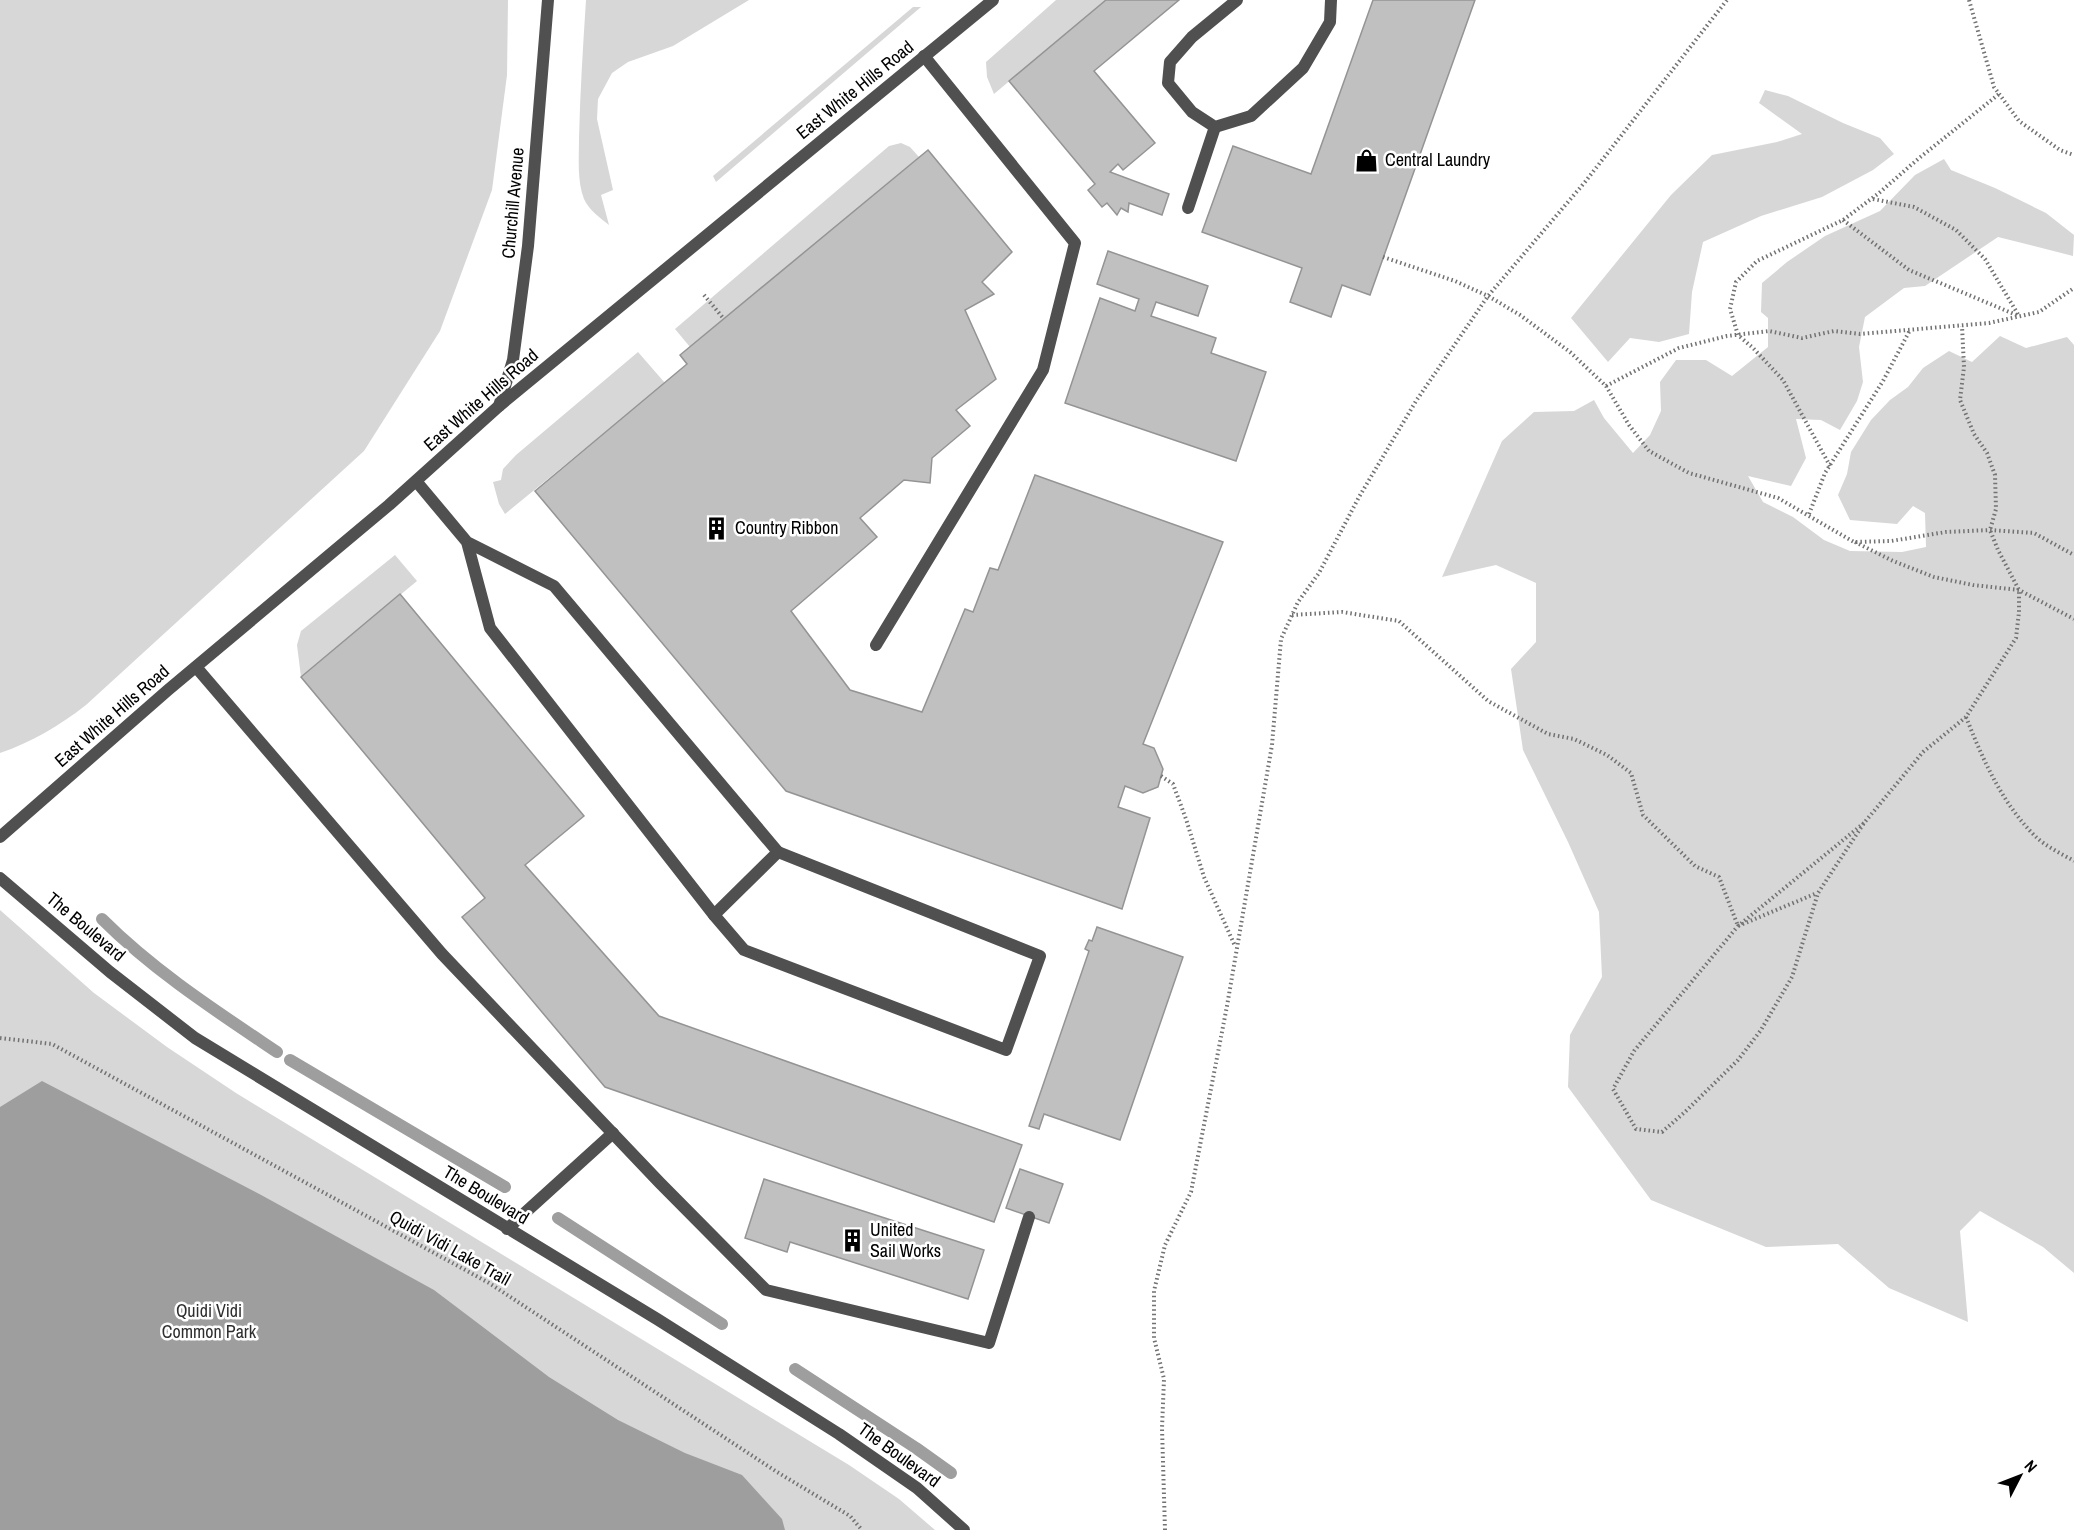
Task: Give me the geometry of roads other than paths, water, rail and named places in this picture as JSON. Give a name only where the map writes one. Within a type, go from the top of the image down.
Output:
[{"type":"street","name":"Churchill Avenue","points":[[499,406],[513,360],[528,246],[548,0]]},
{"type":"street","name":"East White Hills Road","points":[[0,837],[416,481],[499,406],[993,0]]},
{"type":"street","points":[[1215,127],[1192,112],[1168,83],[1170,62],[1192,37],[1237,0]]},
{"type":"street","points":[[1215,127],[1251,116],[1303,68],[1330,22],[1330,0]]},
{"type":"street","points":[[876,645],[1043,370],[1075,243],[924,56]]},
{"type":"street","points":[[1188,208],[1215,127]]},
{"type":"street","points":[[416,481],[467,542],[554,586],[777,852],[1040,956],[1006,1050],[744,950],[714,915],[490,628],[467,542]]},
{"type":"street","points":[[196,667],[442,954],[766,1290],[989,1343],[1029,1216]]},
{"type":"street","points":[[714,915],[777,852]]},
{"type":"street","name":"The Boulevard","points":[[0,878],[110,972],[195,1038],[657,1319],[839,1434],[917,1488],[964,1530]]},
{"type":"street","points":[[507,1229],[613,1133]]},
{"type":"waterway","points":[[102,919],[164,973],[277,1052]]},
{"type":"waterway","points":[[290,1060],[505,1187]]},
{"type":"waterway","points":[[558,1218],[722,1324]]},
{"type":"waterway","points":[[795,1369],[951,1473]]},
{"type":"place","name":"Central Laundry","points":[[1367,160]]},
{"type":"place","name":"Country Ribbon","points":[[717,528]]},
{"type":"place","name":"United Sail Works","points":[[852,1240]]},
{"type":"park label","name":"Quidi Vidi Common Park","points":[[209,1321]]}]
